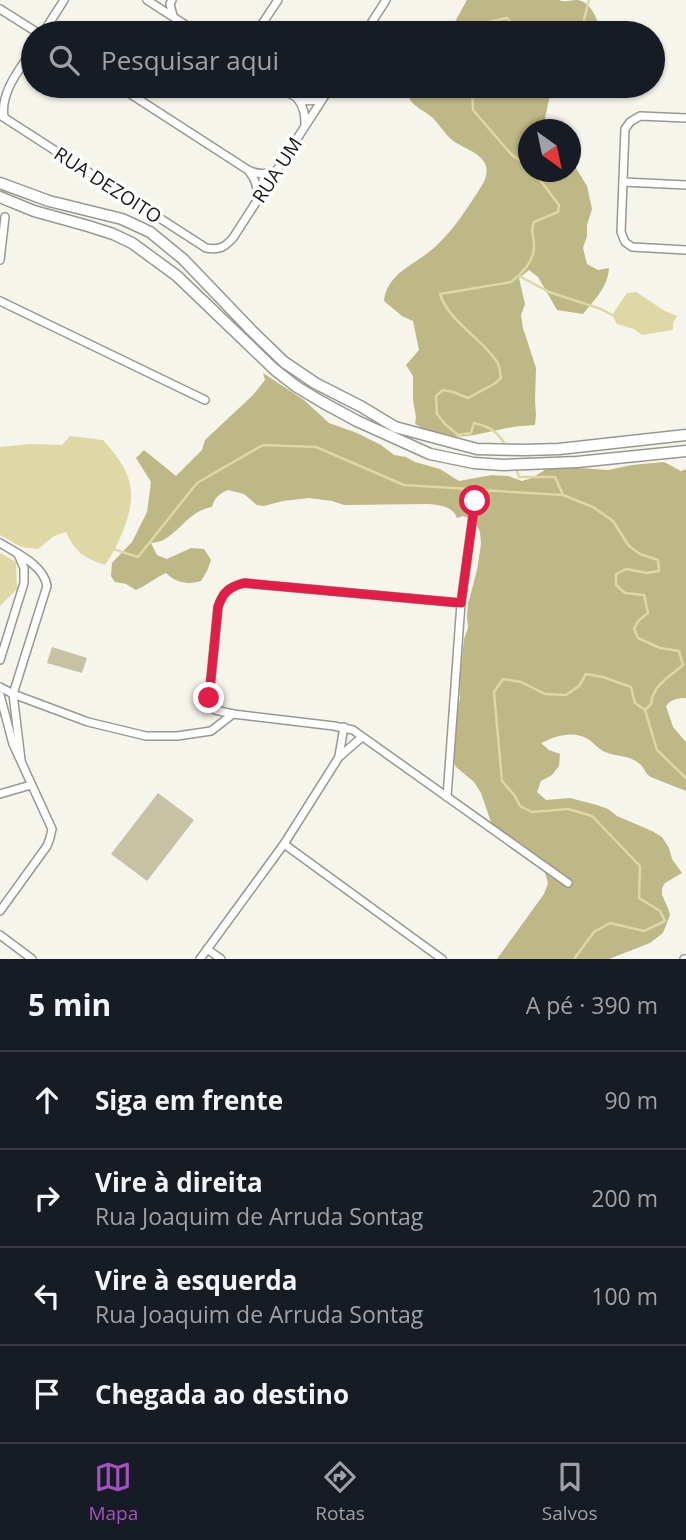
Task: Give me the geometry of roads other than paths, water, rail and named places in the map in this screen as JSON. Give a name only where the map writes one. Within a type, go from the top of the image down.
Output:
[{"type":"main road","points":[[0,183],[49,201],[122,219],[150,232],[183,259],[284,362],[315,383],[396,427],[477,449],[593,446],[686,435]]},
{"type":"main road","points":[[0,197],[34,211],[113,234],[132,243],[177,276],[275,370],[321,402],[430,454],[474,463],[515,464],[577,462],[686,451]]},
{"type":"street","points":[[51,21],[64,0]]},
{"type":"street","points":[[151,2],[170,0],[173,17]]},
{"type":"street","points":[[264,21],[278,0]]},
{"type":"street","points":[[373,21],[386,0]]},
{"type":"street","points":[[151,2],[179,21]]},
{"type":"street","points":[[0,9],[21,22]]},
{"type":"street","points":[[2,116],[4,98],[21,68]]},
{"type":"street","points":[[0,94],[10,86]]},
{"type":"street","points":[[137,98],[248,170],[257,174],[276,171]]},
{"type":"street","points":[[297,98],[305,113],[305,127]]},
{"type":"street","points":[[298,98],[305,101],[322,98]]},
{"type":"street","name":"RUA UM","points":[[218,250],[233,238],[323,98]]},
{"type":"street","name":"RUA DEZOITO","points":[[2,116],[206,248],[218,250]]},
{"type":"street","points":[[686,118],[640,116],[627,125],[621,232],[621,236],[632,247],[686,250]]},
{"type":"street","points":[[248,170],[254,178],[258,200]]},
{"type":"street","points":[[623,182],[686,185]]},
{"type":"street","points":[[0,260],[5,216]]},
{"type":"street","points":[[0,301],[205,400]]},
{"type":"street","points":[[447,797],[461,603],[475,501]]},
{"type":"street","points":[[0,543],[40,570],[47,586],[13,694],[21,760]]},
{"type":"street","points":[[0,660],[2,644],[24,583],[24,568],[18,554]]},
{"type":"street","points":[[461,603],[244,583],[231,586],[222,595],[218,607],[210,705],[215,710],[233,714],[353,730],[568,883]]},
{"type":"street","points":[[0,687],[88,722],[146,736],[177,736],[211,730],[233,714]]},
{"type":"street","points":[[0,695],[13,744],[52,828],[47,846],[0,911]]},
{"type":"street","points":[[339,757],[344,727]]},
{"type":"street","points":[[200,959],[284,844],[339,757],[362,737]]},
{"type":"street","points":[[0,794],[31,785]]},
{"type":"street","points":[[284,844],[442,959]]},
{"type":"street","points":[[0,935],[32,959]]},
{"type":"street","points":[[207,949],[221,959]]},
{"type":"waterway","points":[[584,21],[589,0]]},
{"type":"waterway","points":[[493,21],[507,18],[510,21]]},
{"type":"waterway","points":[[472,98],[473,110],[518,159]]},
{"type":"waterway","points":[[506,446],[493,430],[474,423],[471,433],[458,435],[437,414],[436,396],[443,390],[468,398],[501,378],[497,362],[450,313],[440,294],[511,282],[520,275],[533,255],[534,222],[558,212],[559,205],[542,182]]},
{"type":"waterway","points":[[519,276],[549,292],[612,315]]},
{"type":"waterway","points":[[113,549],[138,557],[197,483],[263,445],[316,447],[404,485],[469,489]]},
{"type":"waterway","points":[[516,468],[519,477],[555,477],[563,495],[593,507],[613,521],[629,546],[640,554],[658,560],[659,571],[647,573],[626,569],[616,574],[616,585],[625,593],[644,595],[648,613],[638,621],[634,629],[638,638],[660,648],[679,651],[683,665],[658,686],[651,704],[645,710],[635,703],[631,687],[586,674],[579,686],[566,695],[545,694],[521,682],[503,679],[494,692],[502,781],[520,806],[532,812],[568,809],[592,816],[640,866],[639,898],[660,911],[665,921],[644,931],[610,923],[594,932],[574,959]]},
{"type":"waterway","points":[[480,490],[563,495]]},
{"type":"waterway","points":[[645,710],[657,750],[686,778]]}]
